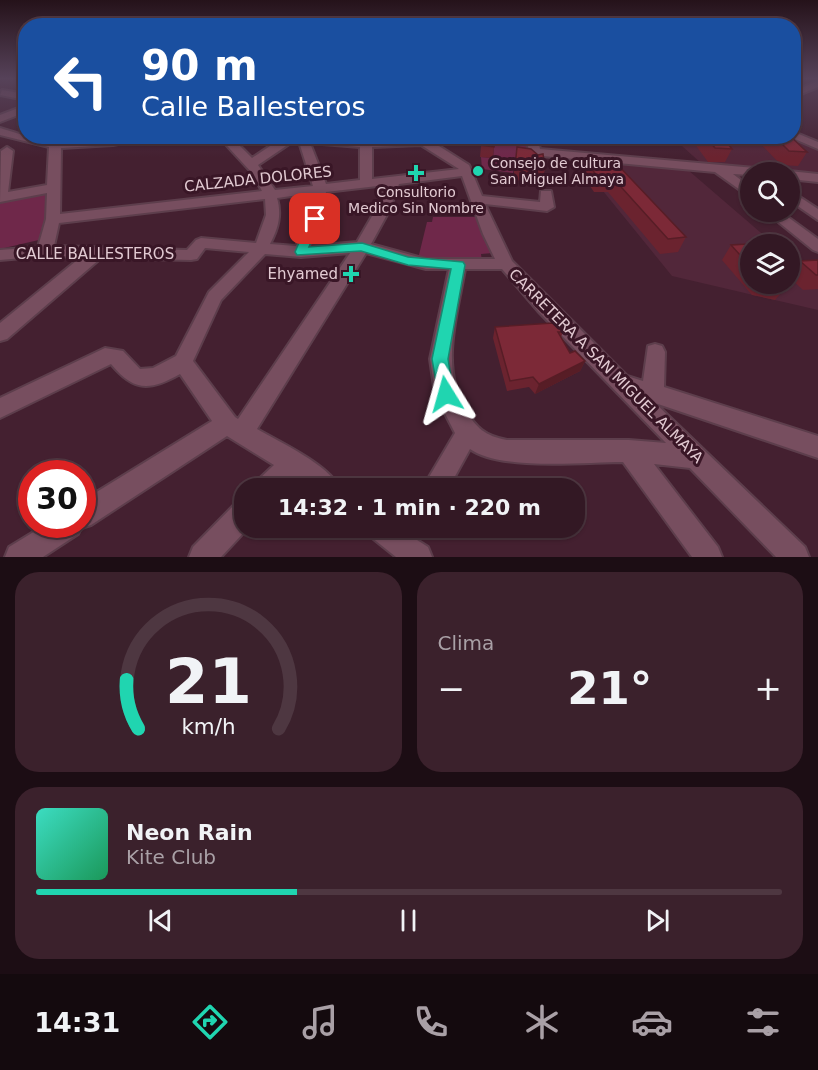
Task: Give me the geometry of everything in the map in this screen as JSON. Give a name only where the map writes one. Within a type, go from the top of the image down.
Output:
[{"type":"street","points":[[0,119],[18,111]]},
{"type":"street","points":[[0,131],[18,137]]},
{"type":"street","points":[[801,138],[818,146]]},
{"type":"street","points":[[44,144],[55,146],[74,144]]},
{"type":"street","points":[[0,408],[105,356],[116,357],[133,375],[145,377],[164,373],[183,362],[206,310],[217,294],[260,249],[273,220],[272,194],[253,163],[232,144]]},
{"type":"street","points":[[253,163],[285,144]]},
{"type":"street","points":[[299,144],[319,176],[321,188],[319,207],[301,252]]},
{"type":"street","points":[[365,144],[366,183]]},
{"type":"street","points":[[428,144],[468,172]]},
{"type":"street","points":[[533,144],[536,158],[740,171]]},
{"type":"street","points":[[45,251],[53,219],[55,146]]},
{"type":"street","points":[[7,151],[1,198],[55,187]]},
{"type":"street","points":[[720,170],[740,185]]},
{"type":"street","name":"CALZADA DOLORES","points":[[53,219],[468,172]]},
{"type":"street","name":"CARRETERA A SAN MIGUEL ALMAYA","points":[[468,172],[490,234],[506,264],[795,557]]},
{"type":"street","points":[[800,176],[818,177]]},
{"type":"street","points":[[96,508],[234,429],[362,247],[382,211],[394,180]]},
{"type":"street","points":[[477,199],[548,207],[546,195]]},
{"type":"street","points":[[800,202],[818,216]]},
{"type":"street","points":[[786,222],[818,247]]},
{"type":"street","name":"CALLE BALLESTEROS","points":[[0,255],[45,251],[191,255],[201,243],[301,252],[362,247],[408,261],[458,265],[506,264]]},
{"type":"street","points":[[0,334],[95,254]]},
{"type":"street","points":[[458,265],[440,359],[446,394],[468,434],[486,447],[507,451],[629,451],[696,457]]},
{"type":"street","points":[[653,394],[654,352]]},
{"type":"street","points":[[183,362],[234,429],[313,478]]},
{"type":"street","points":[[621,383],[818,447]]},
{"type":"street","points":[[441,478],[468,434]]},
{"type":"street","points":[[629,451],[708,557]]},
{"type":"street","points":[[278,478],[292,463]]},
{"type":"street","points":[[203,557],[234,524]]},
{"type":"street","points":[[19,557],[49,538]]},
{"type":"shaded area","points":[[801,141],[818,149],[818,173],[800,172],[800,162],[740,162],[740,167],[702,164],[680,144],[801,144]]},
{"type":"shaded area","points":[[494,144],[529,144],[530,161],[515,160],[513,173],[482,169],[481,157],[493,158]]},
{"type":"shaded area","points":[[577,159],[688,170],[740,215],[740,222],[748,222],[762,234],[740,234],[740,292],[672,276]]},
{"type":"shaded area","points":[[50,190],[43,239],[0,249],[0,200]]},
{"type":"shaded area","points":[[433,217],[478,217],[493,253],[481,254],[482,261],[418,259],[427,222],[432,222]]},
{"type":"shaded area","points":[[800,264],[802,264],[818,279],[818,310],[749,294],[800,294]]},
{"type":"building","points":[[481,144],[494,144],[494,147]]},
{"type":"building","points":[[712,144],[728,144],[732,149],[715,148]]},
{"type":"building","points":[[782,144],[798,144],[807,152],[789,151]]},
{"type":"building","points":[[517,147],[531,149],[538,155],[543,154],[545,169],[515,167]]},
{"type":"building","points":[[615,162],[686,237],[668,239],[613,178],[598,178],[588,163]]},
{"type":"building","points":[[740,244],[740,255],[731,245]]},
{"type":"building","points":[[818,260],[818,275],[816,275],[800,261]]},
{"type":"building","points":[[553,323],[563,332],[558,332],[570,353],[575,351],[585,361],[539,384],[533,377],[510,381],[495,327]]},
{"type":"place","name":"Consejo de cultura San Miguel Almaya","points":[[478,171]]},
{"type":"place","name":"Consultorio Medico Sin Nombre","points":[[416,173]]},
{"type":"place","name":"Ehyamed","points":[[351,274]]},
{"type":"route","points":[[315,219],[301,252],[362,247],[408,261],[458,265],[440,359],[446,394]]}]
